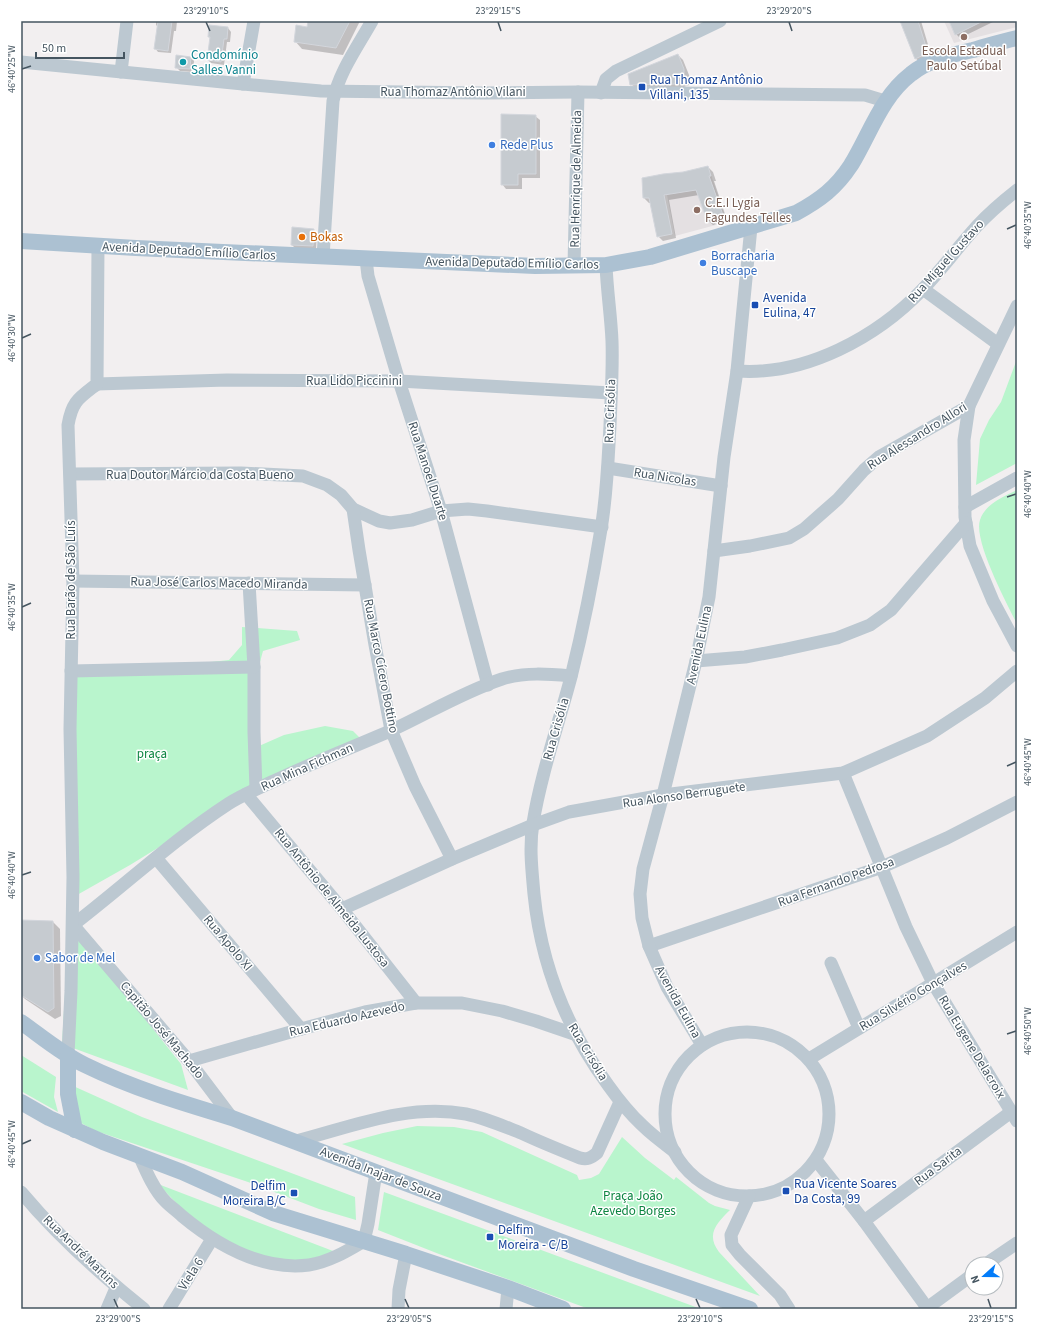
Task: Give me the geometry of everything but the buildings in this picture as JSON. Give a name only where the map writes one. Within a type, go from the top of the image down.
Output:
[{"type":"main road","name":"Avenida Deputado Emílio Carlos","points":[[21,241],[323,257],[535,266],[606,265],[650,257],[796,213],[816,202],[831,190],[850,165],[885,101],[898,85],[910,74],[922,66],[947,57],[1017,38]]},
{"type":"main road","name":"Avenida Inajar de Souza","points":[[21,1022],[68,1055],[117,1079],[163,1097],[232,1118],[296,1141],[634,1269],[750,1309]]},
{"type":"main road","points":[[68,1055],[69,1100],[75,1130]]},
{"type":"main road","points":[[21,1102],[75,1130],[182,1172],[273,1213],[406,1254],[508,1288],[563,1309]]},
{"type":"street","points":[[121,72],[127,21]]},
{"type":"street","points":[[243,84],[254,21]]},
{"type":"street","points":[[323,257],[335,91],[372,21]]},
{"type":"street","points":[[602,93],[606,79],[616,70],[720,21]]},
{"type":"street","name":"Rua Thomaz Antônio Vilani","points":[[21,62],[243,84],[335,91],[865,95],[885,101]]},
{"type":"street","name":"Rua Henrique de Almeida","points":[[574,266],[578,92]]},
{"type":"street","name":"Rua Miguel Gustavo","points":[[737,371],[765,371],[791,366],[841,349],[869,333],[895,315],[923,289],[977,226],[1001,203],[1016,193]]},
{"type":"street","name":"Avenida Eulina","points":[[702,1045],[667,987],[649,946],[642,918],[640,894],[643,868],[663,795],[696,661],[709,596],[721,486],[737,371],[751,227]]},
{"type":"street","points":[[97,384],[98,246]]},
{"type":"street","name":"Rua Manoel Duarte","points":[[366,259],[368,276],[399,381],[442,511],[488,685]]},
{"type":"street","name":"Rua Crisólia","points":[[606,265],[612,341],[608,468],[602,527],[571,676],[546,766],[533,824],[531,863],[538,920],[546,961],[560,1002],[577,1036],[597,1070],[620,1102],[641,1124],[675,1152]]},
{"type":"street","points":[[923,289],[998,344]]},
{"type":"street","name":"Rua Alessandro Allori","points":[[714,551],[750,546],[789,538],[804,529],[838,499],[864,470],[879,457],[969,406],[1017,306]]},
{"type":"street","name":"Rua Lido Piccinini","points":[[97,384],[227,380],[399,381],[611,393]]},
{"type":"street","name":"Rua Barão de São Luís","points":[[68,1055],[73,924],[70,729],[73,581],[68,425],[70,411],[80,397],[97,384]]},
{"type":"street","points":[[969,406],[964,440],[965,507],[970,546],[992,601],[1017,646]]},
{"type":"street","name":"Rua Nicolas","points":[[608,468],[721,486]]},
{"type":"street","name":"Rua Doutor Márcio da Costa Bueno","points":[[70,474],[241,473],[303,476],[327,485],[341,495],[353,509],[379,521],[390,523],[412,520],[442,511],[468,509],[602,527]]},
{"type":"street","points":[[965,507],[1017,478]]},
{"type":"street","name":"Rua Marco Cícero Bottino","points":[[353,509],[391,730],[415,786],[452,859]]},
{"type":"street","points":[[696,661],[745,657],[782,650],[837,638],[870,625],[891,610],[966,523]]},
{"type":"street","name":"Rua José Carlos Macedo Miranda","points":[[73,581],[365,585]]},
{"type":"street","points":[[249,583],[254,667],[254,732],[251,792]]},
{"type":"street","points":[[71,671],[254,667]]},
{"type":"street","name":"Rua Alonso Berruguete","points":[[342,909],[533,824],[569,812],[663,795],[843,773],[896,751],[927,736],[985,698],[1017,671]]},
{"type":"street","name":"Rua Mina Fichman","points":[[73,924],[192,829],[230,803],[251,792],[391,730],[475,690],[503,679],[520,675],[541,674],[571,676]]},
{"type":"street","name":"Rua Eugene Delacroix","points":[[843,773],[906,927],[933,983],[1014,1116]]},
{"type":"street","name":"Rua Antônio de Almeida Lustosa","points":[[251,792],[416,1003]]},
{"type":"street","name":"Rua Fernando Pedrosa","points":[[649,946],[882,867],[947,838],[1017,802]]},
{"type":"street","name":"Rua Apolo XI","points":[[156,858],[301,1028]]},
{"type":"street","name":"Capitão José Machado","points":[[73,924],[189,1061],[232,1118]]},
{"type":"street","name":"Rua Silvério Gonçalves","points":[[809,1059],[1017,932]]},
{"type":"street","points":[[831,963],[859,1028]]},
{"type":"street","name":"Rua Eduardo Azevedo","points":[[189,1061],[301,1028],[365,1012],[416,1003],[462,1003],[502,1011],[536,1021],[577,1036]]},
{"type":"street","points":[[746,1031],[769,1034],[791,1044],[809,1059],[823,1082],[829,1108],[827,1135],[816,1160],[798,1179],[775,1191],[749,1196],[727,1193],[706,1184],[688,1170],[675,1152],[667,1129],[666,1105],[672,1082],[684,1061],[702,1045],[723,1035],[746,1031]]},
{"type":"street","points":[[296,1141],[375,1119],[399,1114],[443,1111],[466,1114],[490,1120],[580,1158],[586,1159],[592,1158],[597,1153],[620,1102]]},
{"type":"street","name":"Rua Sarita","points":[[864,1221],[1014,1116]]},
{"type":"street","points":[[139,1155],[152,1183],[166,1202],[212,1239],[244,1255],[273,1264],[297,1266],[320,1262],[332,1258],[345,1253],[364,1241],[376,1172]]},
{"type":"street","points":[[816,1160],[864,1221],[928,1309],[964,1281]]},
{"type":"street","name":"Rua André Martins","points":[[21,1192],[34,1207],[116,1288],[144,1309]]},
{"type":"street","points":[[749,1196],[731,1235],[732,1245],[780,1296],[789,1309]]},
{"type":"street","name":"Viela 6","points":[[169,1309],[212,1239]]},
{"type":"street","points":[[998,1256],[1017,1243]]},
{"type":"street","points":[[398,1309],[399,1290],[406,1254]]},
{"type":"street","points":[[107,1309],[116,1288]]},
{"type":"street","points":[[506,1309],[508,1288]]},
{"type":"shaded area","name":"Escola Estadual Paulo Setúbal","points":[[944,21],[1017,21],[1017,27],[954,43]]},
{"type":"shaded area","name":"C.E.I Lygia Fagundes Telles","points":[[708,166],[727,222],[675,236],[667,195],[643,198],[642,178],[683,172]]},
{"type":"green space","points":[[1017,359],[1017,463],[976,485],[980,439],[989,420],[1001,402]]},
{"type":"green space","points":[[1017,490],[1017,624],[992,572],[981,542],[979,529],[982,514],[990,505]]},
{"type":"green space","name":"praça","points":[[242,627],[297,631],[300,640],[263,651],[257,673],[259,746],[284,735],[325,726],[353,731],[361,739],[259,786],[130,865],[77,895],[67,678],[229,660],[242,645]]},
{"type":"green space","points":[[69,924],[181,1064],[188,1090],[62,1044]]},
{"type":"green space","points":[[21,1055],[56,1077],[54,1097],[58,1112],[21,1091]]},
{"type":"green space","points":[[71,1085],[142,1117],[355,1197],[356,1220],[319,1209],[248,1182],[96,1131],[79,1122]]},
{"type":"green space","name":"Praça João Azevedo Borges","points":[[417,1126],[454,1127],[482,1132],[577,1175],[579,1180],[591,1178],[599,1174],[622,1137],[645,1158],[674,1180],[676,1177],[709,1203],[730,1210],[721,1219],[715,1229],[713,1240],[715,1246],[760,1296],[342,1144]]},
{"type":"green space","points":[[158,1184],[333,1251],[314,1263],[266,1261],[206,1234]]},
{"type":"green space","points":[[384,1192],[701,1309],[589,1309],[439,1254],[378,1230]]},
{"type":"place","name":"Escola Estadual Paulo Setúbal","points":[[964,37]]},
{"type":"place","name":"Condomínio Salles Vanni","points":[[183,62]]},
{"type":"place","name":"Rua Thomaz Antônio Villani, 135","points":[[642,87]]},
{"type":"place","name":"Rede Plus","points":[[492,145]]},
{"type":"place","name":"C.E.I Lygia Fagundes Telles","points":[[697,210]]},
{"type":"place","name":"Bokas","points":[[302,237]]},
{"type":"place","name":"Borracharia Buscape","points":[[703,263]]},
{"type":"place","name":"Avenida Eulina, 47","points":[[755,305]]},
{"type":"place","name":"Sabor de Mel","points":[[37,958]]},
{"type":"place","name":"Rua Vicente Soares Da Costa, 99","points":[[786,1191]]},
{"type":"place","name":"Delfim Moreira B/C","points":[[294,1193]]},
{"type":"place","name":"Delfim Moreira - C/B","points":[[490,1237]]}]
